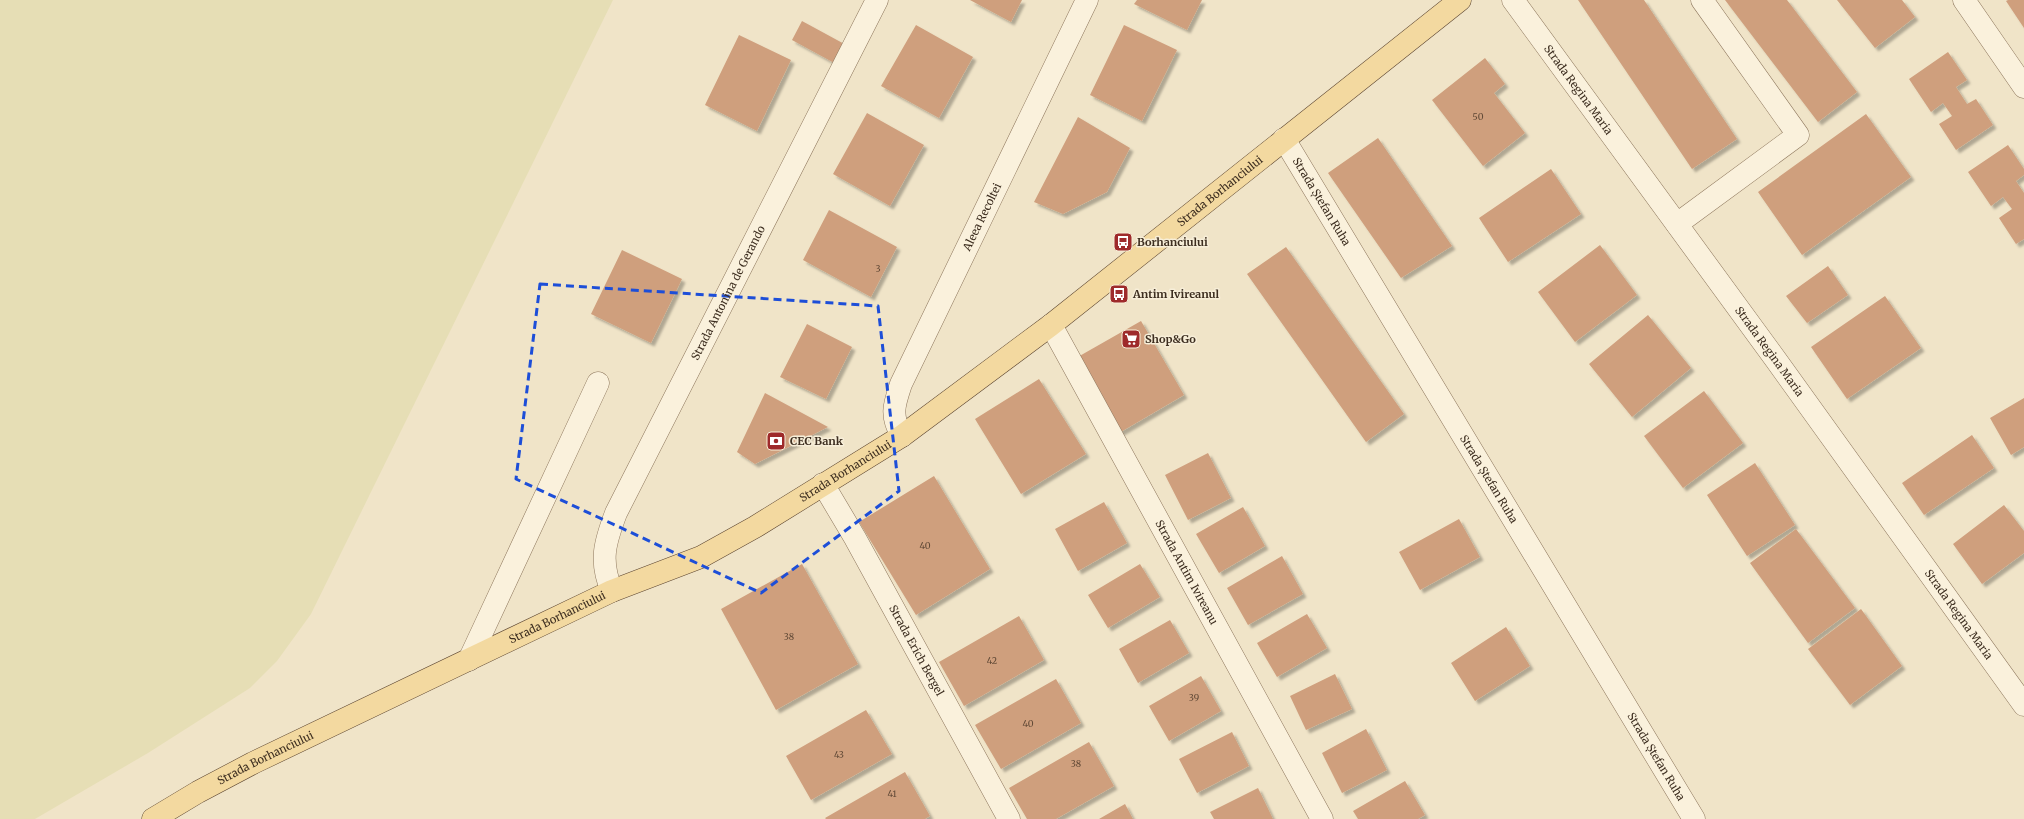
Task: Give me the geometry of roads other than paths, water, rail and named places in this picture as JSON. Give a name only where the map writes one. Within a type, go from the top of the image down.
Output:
[{"type":"main road","name":"Strada Borhanciului","points":[[153,819],[198,792],[253,763],[612,591],[701,557],[755,527],[902,436],[1051,325],[1460,0]]},
{"type":"street","name":"Strada Antonina de Gerando","points":[[612,591],[605,576],[603,557],[606,537],[616,513],[876,0]]},
{"type":"street","name":"Aleea Recoltei","points":[[902,436],[895,423],[894,407],[901,384],[1087,0]]},
{"type":"street","name":"Strada Regina Maria","points":[[1514,0],[2024,705]]},
{"type":"street","points":[[1677,224],[1798,135],[1702,0]]},
{"type":"street","points":[[1964,0],[2024,87]]},
{"type":"street","name":"Strada Ștefan Ruha","points":[[1284,139],[1694,819]]},
{"type":"street","name":"Strada Antim Ivireanu","points":[[1051,325],[1322,819]]},
{"type":"street","points":[[469,660],[598,383]]},
{"type":"street","name":"Strada Erich Bergel","points":[[823,484],[855,538],[1009,819]]},
{"type":"place","name":"Borhanciului","points":[[1123,242]]},
{"type":"place","name":"Antim Ivireanul","points":[[1119,294]]},
{"type":"place","name":"Shop&Go","points":[[1131,339]]},
{"type":"place","name":"CEC Bank","points":[[776,441]]}]
